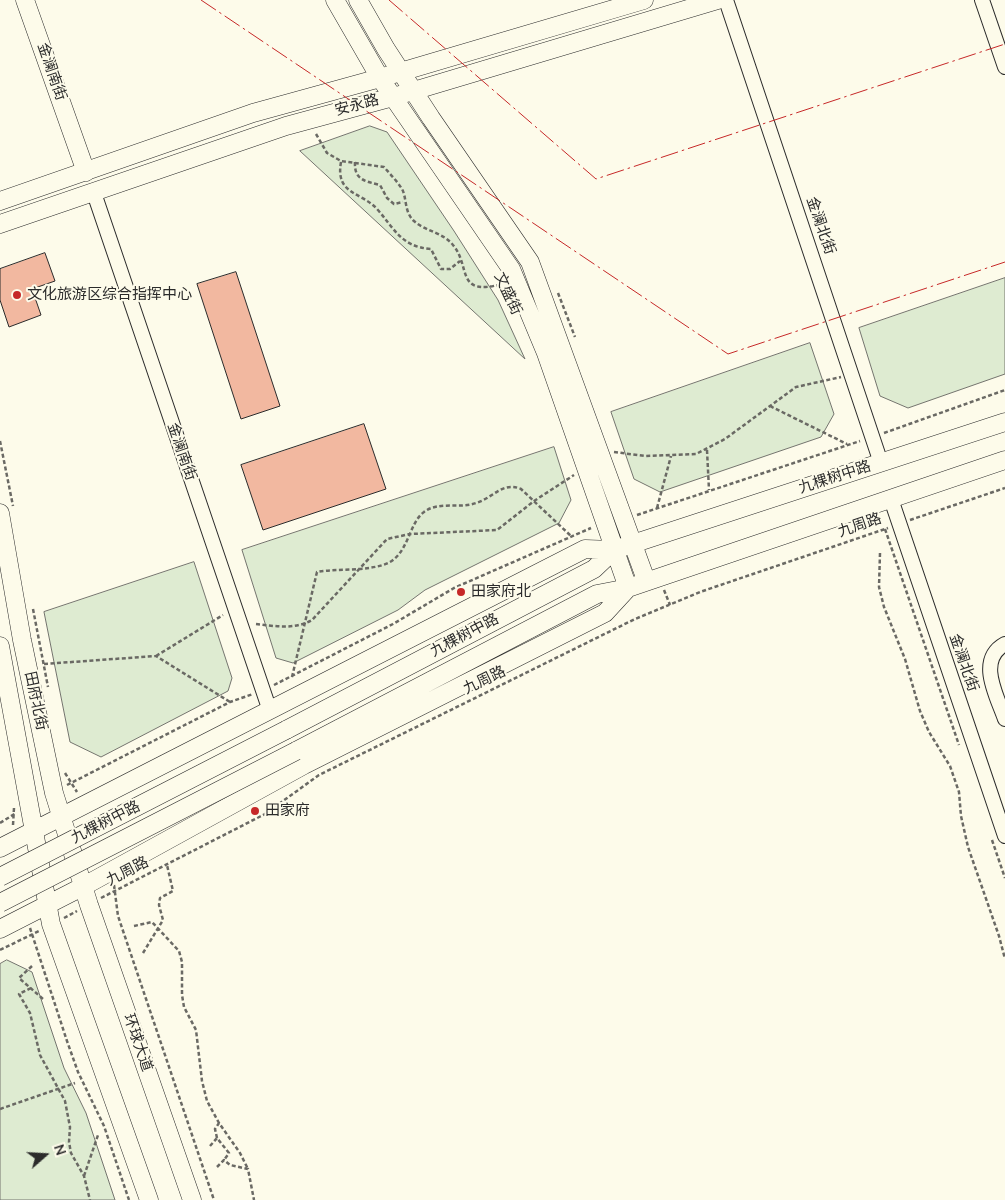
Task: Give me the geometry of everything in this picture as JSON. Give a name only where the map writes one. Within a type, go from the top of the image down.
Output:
[{"type":"main road","name":"金澜南街","points":[[25,0],[86,172]]},
{"type":"main road","name":"文盛街","points":[[335,0],[380,78],[510,270],[546,353],[606,549],[623,593]]},
{"type":"main road","name":"文盛街","points":[[358,0],[401,72],[530,262],[646,580]]},
{"type":"main road","name":"安永路","points":[[0,201],[253,113],[401,72],[644,0]]},
{"type":"main road","name":"安永路","points":[[0,224],[286,126],[393,97],[718,0]]},
{"type":"main road","name":"九棵树中路","points":[[0,877],[286,730],[594,568],[606,549],[633,544],[1005,422]]},
{"type":"main road","name":"九棵树中路","points":[[0,903],[597,594],[623,593],[646,580],[1005,460]]},
{"type":"main road","name":"田府北街","points":[[6,510],[22,640],[61,816],[84,886]]},
{"type":"main road","points":[[7,845],[585,548],[606,549]]},
{"type":"main road","points":[[0,929],[47,906],[304,765],[604,613],[623,593]]},
{"type":"main road","name":"田府北街","points":[[0,646],[47,906]]},
{"type":"main road","name":"环球大道","points":[[84,886],[192,1200]]},
{"type":"main road","points":[[47,906],[51,924],[149,1200]]},
{"type":"street","name":"金澜北街","points":[[726,0],[853,374],[881,463]]},
{"type":"street","points":[[982,0],[1005,67]]},
{"type":"street","name":"金澜南街","points":[[94,193],[270,711]]},
{"type":"street","name":"金澜北街","points":[[891,499],[1005,836]]},
{"type":"street","points":[[1005,644],[992,656],[989,665],[990,675],[1005,720]]},
{"type":"path","points":[[316,134],[327,153],[341,161],[384,167],[403,190],[404,202],[413,220],[454,245],[460,261],[450,269],[441,269],[431,250],[419,248],[393,231],[378,209],[368,200],[352,195],[342,182],[341,161]]},
{"type":"path","points":[[355,162],[355,173],[359,179],[380,185],[387,198],[394,204],[404,202]]},
{"type":"path","name":"文盛街","points":[[460,261],[465,275],[474,285],[484,288],[504,284],[500,275]]},
{"type":"path","points":[[614,452],[671,456],[696,454],[707,450],[796,387],[853,374]]},
{"type":"path","points":[[770,406],[848,445]]},
{"type":"path","points":[[0,441],[6,510]]},
{"type":"path","points":[[707,450],[709,490]]},
{"type":"path","points":[[657,508],[671,456]]},
{"type":"path","points":[[571,466],[577,484]]},
{"type":"path","points":[[256,624],[289,628],[312,620],[387,539],[410,534],[497,530],[534,501],[574,476]]},
{"type":"path","points":[[292,677],[318,572],[362,568],[389,562],[401,552],[422,512],[439,507],[475,504],[506,486],[512,485],[521,489],[572,536]]},
{"type":"path","name":"九周路","points":[[0,950],[265,814],[319,775],[626,623],[700,592],[1005,488]]},
{"type":"path","points":[[589,520],[606,549]]},
{"type":"path","points":[[885,529],[960,746]]},
{"type":"path","points":[[880,553],[879,587],[884,607],[905,659],[920,711],[929,732],[950,766],[959,792],[961,816],[968,847],[999,936],[1005,959]]},
{"type":"path","points":[[623,593],[626,623]]},
{"type":"path","name":"田府北街","points":[[31,600],[49,692]]},
{"type":"path","points":[[44,664],[156,656],[223,615]]},
{"type":"path","points":[[156,656],[230,702]]},
{"type":"path","points":[[64,765],[65,774],[84,804]]},
{"type":"path","points":[[7,845],[15,800]]},
{"type":"path","points":[[989,831],[1005,878]]},
{"type":"path","points":[[143,953],[163,920],[160,898],[173,891],[167,865]]},
{"type":"path","points":[[112,869],[118,916],[214,1200]]},
{"type":"path","points":[[26,915],[78,1072],[104,1126],[129,1200]]},
{"type":"path","points":[[134,926],[152,922],[179,951],[182,962],[184,1007],[196,1030],[202,1081],[207,1100],[219,1123],[240,1153],[248,1170],[254,1200]]},
{"type":"path","points":[[32,966],[19,978],[43,999]]},
{"type":"path","points":[[31,988],[19,994],[30,1013],[40,1055],[68,1113],[71,1153],[84,1176],[90,1200]]},
{"type":"path","points":[[0,1110],[75,1083]]},
{"type":"path","points":[[217,1167],[229,1154],[217,1138],[215,1129],[219,1123]]},
{"type":"path","points":[[84,1176],[98,1135]]},
{"type":"path","points":[[210,1146],[217,1138]]},
{"type":"path","points":[[224,1160],[230,1165],[248,1170]]},
{"type":"green space","points":[[370,126],[387,132],[454,231],[498,300],[525,359],[300,151]]},
{"type":"green space","points":[[1005,278],[1005,374],[908,408],[880,396],[859,328]]},
{"type":"green space","points":[[810,343],[834,414],[821,437],[660,492],[634,479],[611,412]]},
{"type":"green space","points":[[554,447],[571,500],[559,523],[425,590],[398,610],[293,663],[276,658],[242,550]]},
{"type":"green space","points":[[194,562],[232,678],[228,691],[101,757],[70,742],[44,612]]},
{"type":"green space","points":[[7,960],[32,972],[64,1068],[86,1113],[115,1200],[0,1200],[0,964]]},
{"type":"building","name":"文化旅游区综合指挥中心","points":[[45,253],[55,281],[32,289],[41,315],[9,327],[0,300],[0,269]]},
{"type":"building","points":[[236,272],[280,406],[241,419],[197,284]]},
{"type":"building","points":[[364,424],[386,489],[263,530],[241,465]]},
{"type":"power","points":[[201,0],[728,354],[1005,262]]},
{"type":"power","points":[[389,0],[596,179],[1005,44]]},
{"type":"place","name":"文化旅游区综合指挥中心","points":[[17,295]]},
{"type":"place","name":"田家府北","points":[[461,592]]},
{"type":"place","name":"田家府","points":[[255,811]]}]
